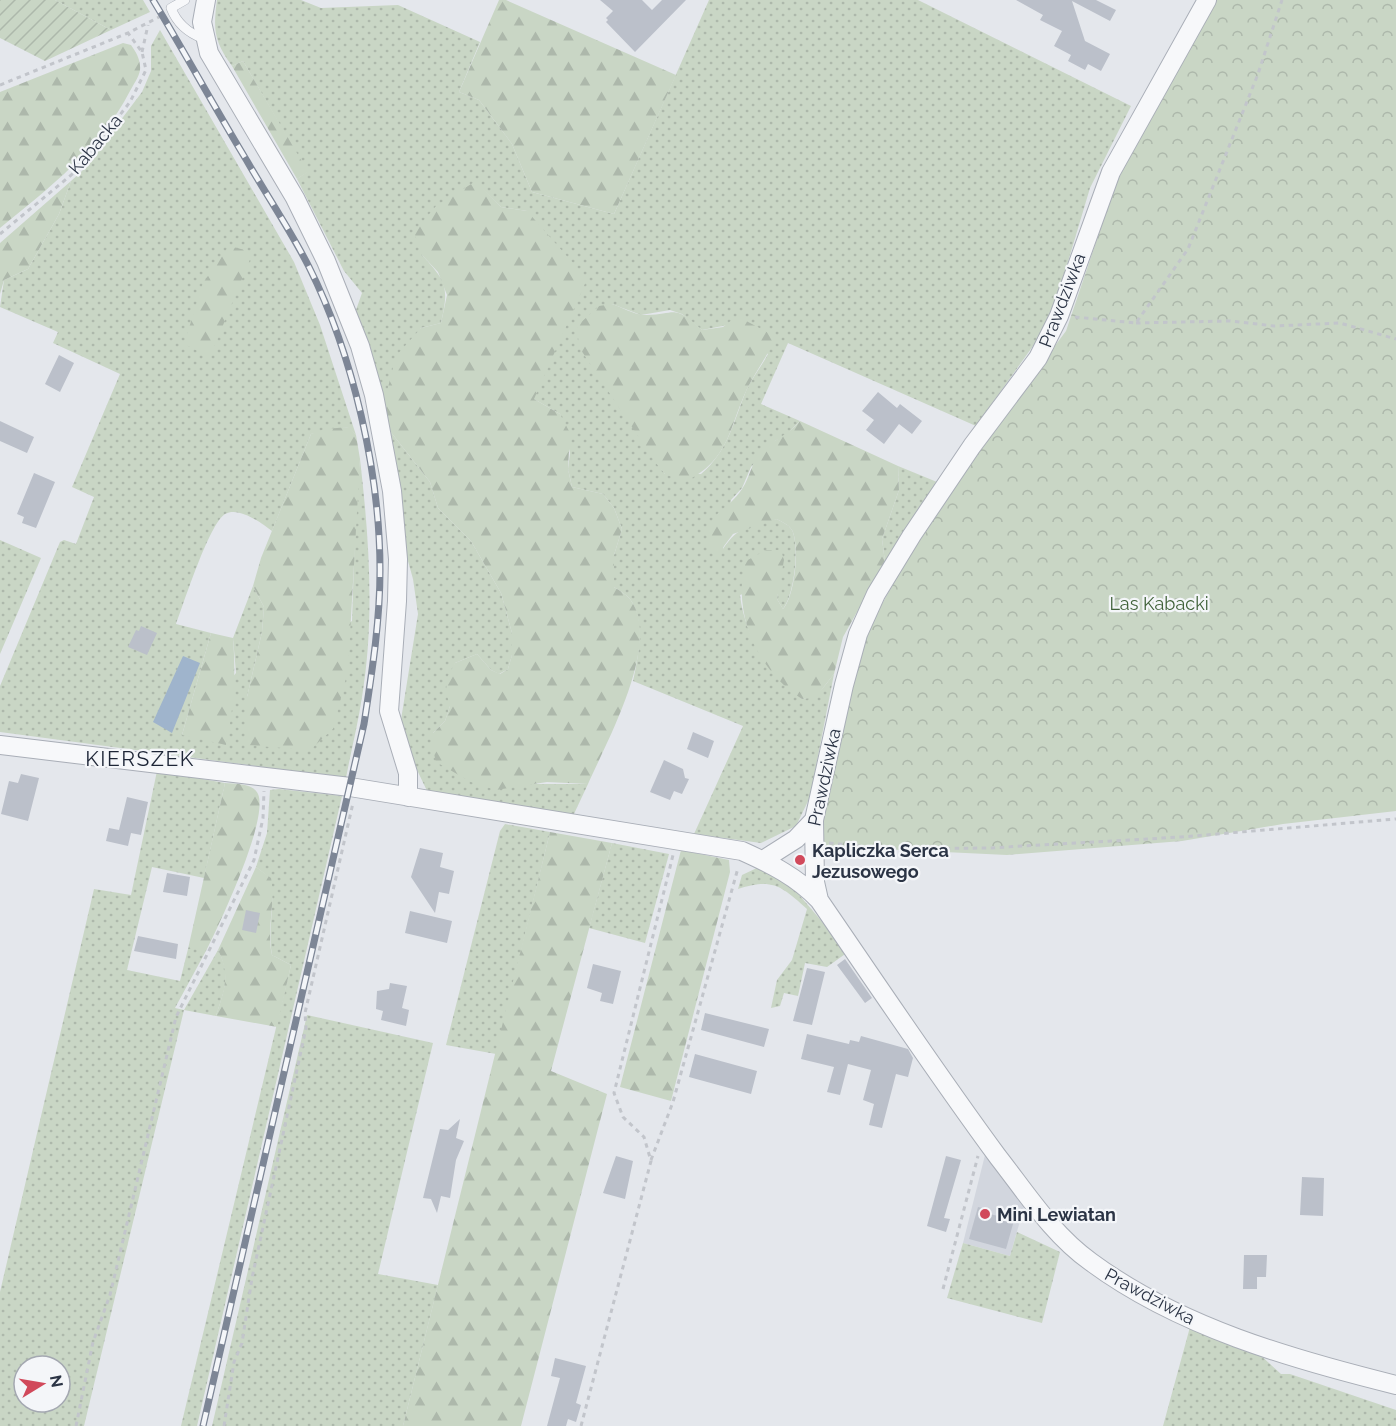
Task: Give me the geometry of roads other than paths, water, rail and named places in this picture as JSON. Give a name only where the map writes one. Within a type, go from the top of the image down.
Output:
[{"type":"street","points":[[206,0],[202,22],[204,39],[225,82],[295,198],[326,261],[356,337],[374,395],[392,491],[398,558],[397,612],[389,711],[408,773],[408,796]]},
{"type":"street","name":"Prawdziwka","points":[[1207,0],[1110,172],[1059,316],[1038,358],[972,446],[912,535],[876,594],[850,658],[814,820],[812,841],[819,900],[983,1137],[1054,1231],[1089,1261],[1127,1288],[1174,1312],[1220,1331],[1396,1385]]},
{"type":"street","points":[[0,745],[408,796],[742,851],[794,877],[819,900]]},
{"type":"street","points":[[763,860],[796,839],[814,820]]},
{"type":"lane","points":[[185,0],[171,8],[176,20],[192,35],[204,39]]},
{"type":"water","points":[[183,656],[200,663],[172,733],[153,722]]},
{"type":"railway","points":[[153,0],[295,240],[325,301],[339,338],[361,415],[369,454],[379,532],[379,609],[364,724],[203,1426]]},
{"type":"place","name":"Kapliczka Serca Jezusowego","points":[[800,860]]},
{"type":"place","name":"Mini Lewiatan","points":[[985,1214]]},
{"type":"district","name":"KIERSZEK","points":[[140,758]]},
{"type":"park label","name":"Las Kabacki","points":[[1159,603]]}]
